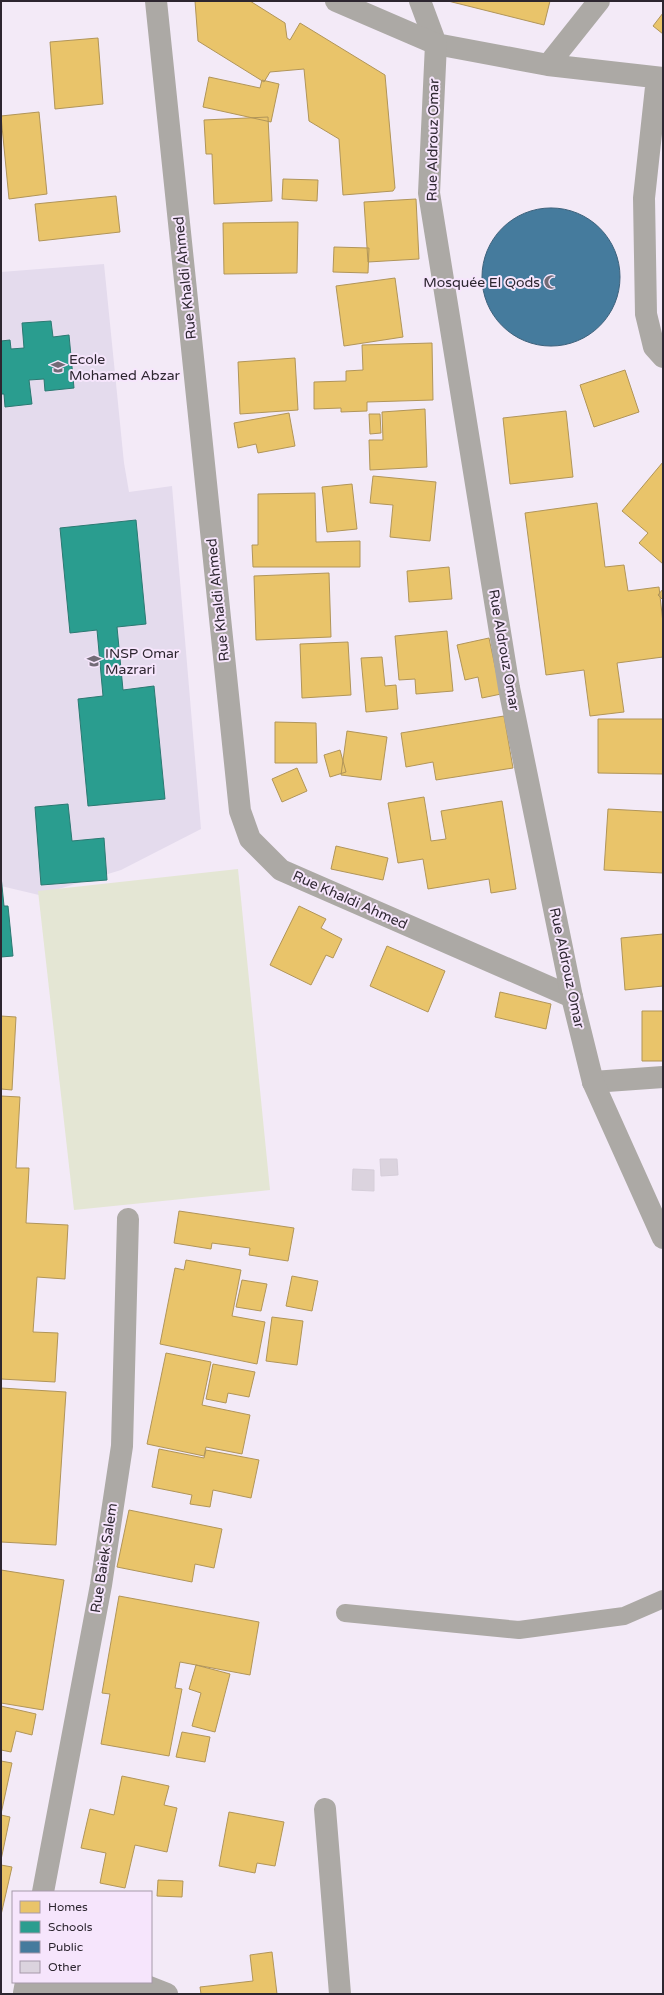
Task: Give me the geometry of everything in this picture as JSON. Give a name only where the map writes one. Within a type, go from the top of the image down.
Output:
[{"type":"street","name":"Rue Khaldi Ahmed","points":[[156,1],[240,811],[250,839],[281,870],[572,997]]},
{"type":"street","points":[[336,1],[436,44],[548,66],[660,78],[644,198],[646,314],[654,347],[663,358]]},
{"type":"street","points":[[420,1],[436,44]]},
{"type":"street","points":[[548,66],[598,1]]},
{"type":"street","name":"Rue Aldrouz Omar","points":[[436,44],[429,193],[509,688],[572,997],[592,1082],[663,1238]]},
{"type":"street","points":[[592,1082],[663,1077]]},
{"type":"street","name":"Rue Baiek Salem","points":[[43,1891],[101,1585],[122,1446],[128,1220]]},
{"type":"street","points":[[326,1809],[340,1994]]},
{"type":"street","points":[[24,1991],[139,1983],[167,1994]]},
{"type":"lane","points":[[344,1613],[518,1630],[624,1616],[663,1599]]},
{"type":"shaded area","name":"INSP Omar Mazrari","points":[[104,264],[124,463],[129,492],[172,486],[201,829],[121,870],[39,895],[1,886],[1,272]]},
{"type":"green space","points":[[238,869],[270,1190],[74,1210],[38,891]]},
{"type":"building: Homes","points":[[195,1],[250,1],[285,23],[287,38],[290,40],[300,23],[385,75],[395,188],[393,191],[343,195],[339,139],[309,121],[304,69],[270,72],[264,82],[198,41]]},
{"type":"building: Homes","points":[[448,1],[550,1],[544,25]]},
{"type":"building: Homes","points":[[663,13],[663,34],[653,26]]},
{"type":"building: Homes","points":[[98,38],[103,104],[55,109],[50,42]]},
{"type":"building: Homes","points":[[209,77],[260,88],[262,80],[279,84],[271,122],[203,107]]},
{"type":"building: Homes","points":[[39,112],[47,194],[9,199],[1,116]]},
{"type":"building: Homes","points":[[268,117],[272,201],[214,204],[212,154],[206,154],[204,120]]},
{"type":"building: Homes","points":[[283,179],[318,180],[317,201],[282,199]]},
{"type":"building: Homes","points":[[116,196],[120,232],[39,241],[35,204]]},
{"type":"building: Homes","points":[[416,199],[419,259],[368,262],[364,202]]},
{"type":"building: Homes","points":[[298,222],[297,273],[224,274],[223,223]]},
{"type":"building: Homes","points":[[334,247],[369,248],[368,273],[333,272]]},
{"type":"building: Homes","points":[[395,278],[403,337],[344,346],[336,286]]},
{"type":"building: Homes","points":[[432,343],[433,400],[367,402],[367,411],[341,412],[341,408],[314,409],[314,382],[346,381],[346,371],[363,370],[362,345]]},
{"type":"building: Homes","points":[[295,358],[298,410],[240,414],[238,362]]},
{"type":"building: Homes","points":[[625,370],[639,412],[594,427],[580,385]]},
{"type":"building: Homes","points":[[425,409],[427,467],[370,470],[369,440],[383,440],[382,412]]},
{"type":"building: Homes","points":[[566,411],[573,477],[510,484],[503,418]]},
{"type":"building: Homes","points":[[289,413],[295,446],[258,453],[256,444],[238,448],[234,423]]},
{"type":"building: Homes","points":[[369,414],[380,414],[381,433],[370,434]]},
{"type":"building: Homes","points":[[663,462],[663,564],[639,543],[648,533],[622,511]]},
{"type":"building: Homes","points":[[373,476],[436,482],[430,541],[390,537],[393,505],[370,503]]},
{"type":"building: Homes","points":[[352,484],[357,529],[327,532],[322,487]]},
{"type":"building: Homes","points":[[315,493],[316,542],[360,541],[360,567],[253,567],[252,545],[258,545],[258,494]]},
{"type":"building: Homes","points":[[597,503],[605,567],[624,565],[628,591],[659,587],[663,623],[663,657],[617,663],[624,712],[590,716],[584,670],[546,675],[525,513]]},
{"type":"building: Homes","points":[[449,567],[452,599],[409,602],[407,571]]},
{"type":"building: Homes","points":[[329,573],[331,637],[256,640],[254,576]]},
{"type":"building: Homes","points":[[663,589],[663,600],[658,595]]},
{"type":"building: Homes","points":[[447,631],[453,691],[416,694],[415,679],[399,680],[395,636]]},
{"type":"building: Homes","points":[[489,638],[501,694],[482,698],[478,677],[465,680],[457,645]]},
{"type":"building: Homes","points":[[348,642],[351,695],[302,698],[300,644]]},
{"type":"building: Homes","points":[[382,657],[385,686],[396,685],[398,709],[366,712],[361,658]]},
{"type":"building: Homes","points":[[504,716],[513,768],[436,780],[433,762],[406,767],[401,733]]},
{"type":"building: Homes","points":[[598,719],[663,719],[663,774],[598,773]]},
{"type":"building: Homes","points":[[275,722],[316,723],[317,763],[275,763]]},
{"type":"building: Homes","points":[[347,731],[387,737],[381,780],[341,775]]},
{"type":"building: Homes","points":[[340,750],[346,772],[330,777],[324,755]]},
{"type":"building: Homes","points":[[297,768],[307,791],[282,802],[272,779]]},
{"type":"building: Homes","points":[[424,797],[431,841],[446,839],[441,811],[502,801],[516,889],[491,893],[489,879],[428,889],[423,859],[398,863],[388,803]]},
{"type":"building: Homes","points":[[608,809],[663,812],[663,873],[604,870]]},
{"type":"building: Homes","points":[[336,846],[388,858],[383,880],[331,869]]},
{"type":"building: Homes","points":[[299,906],[326,919],[321,928],[342,939],[333,958],[326,955],[311,985],[270,965]]},
{"type":"building: Homes","points":[[663,934],[663,986],[625,990],[621,938]]},
{"type":"building: Homes","points":[[387,946],[445,971],[428,1012],[370,986]]},
{"type":"building: Homes","points":[[500,992],[551,1004],[546,1029],[495,1017]]},
{"type":"building: Homes","points":[[642,1011],[663,1011],[663,1061],[642,1061]]},
{"type":"building: Homes","points":[[1,1016],[16,1017],[12,1090],[1,1089]]},
{"type":"building: Homes","points":[[1,1096],[20,1097],[16,1168],[29,1168],[26,1223],[68,1225],[65,1279],[37,1277],[33,1332],[58,1333],[55,1382],[1,1379]]},
{"type":"building: Homes","points":[[179,1211],[294,1228],[288,1261],[249,1255],[250,1248],[212,1243],[211,1249],[174,1243]]},
{"type":"building: Homes","points":[[186,1260],[241,1270],[232,1316],[265,1322],[257,1364],[160,1344],[175,1268],[184,1270]]},
{"type":"building: Homes","points":[[292,1276],[318,1281],[312,1311],[286,1306]]},
{"type":"building: Homes","points":[[242,1280],[267,1284],[261,1311],[236,1307]]},
{"type":"building: Homes","points":[[272,1317],[303,1321],[297,1365],[266,1361]]},
{"type":"building: Homes","points":[[166,1353],[211,1362],[202,1405],[250,1415],[242,1454],[206,1447],[204,1456],[147,1444]]},
{"type":"building: Homes","points":[[213,1364],[255,1372],[249,1397],[228,1393],[226,1403],[206,1399]]},
{"type":"building: Homes","points":[[1,1388],[66,1392],[56,1545],[1,1542]]},
{"type":"building: Homes","points":[[159,1449],[204,1458],[206,1450],[259,1460],[251,1498],[213,1490],[210,1507],[190,1504],[192,1495],[152,1487]]},
{"type":"building: Homes","points":[[129,1510],[222,1529],[214,1568],[195,1564],[192,1582],[117,1567]]},
{"type":"building: Homes","points":[[1,1570],[64,1580],[43,1710],[1,1703]]},
{"type":"building: Homes","points":[[119,1596],[259,1622],[250,1675],[180,1662],[175,1688],[182,1689],[169,1756],[101,1744],[110,1694],[102,1693]]},
{"type":"building: Homes","points":[[196,1665],[230,1674],[215,1732],[192,1726],[201,1693],[189,1689]]},
{"type":"building: Homes","points":[[1,1706],[36,1714],[32,1735],[16,1731],[11,1752],[1,1750]]},
{"type":"building: Homes","points":[[182,1732],[210,1737],[205,1762],[176,1757]]},
{"type":"building: Homes","points":[[1,1761],[12,1763],[1,1814]]},
{"type":"building: Homes","points":[[122,1776],[169,1786],[164,1805],[177,1808],[167,1852],[135,1845],[125,1888],[100,1883],[106,1853],[81,1848],[90,1809],[114,1815]]},
{"type":"building: Homes","points":[[229,1812],[284,1822],[275,1866],[257,1863],[255,1873],[219,1866]]},
{"type":"building: Homes","points":[[1,1815],[10,1817],[1,1860]]},
{"type":"building: Homes","points":[[1,1865],[12,1867],[1,1915]]},
{"type":"building: Homes","points":[[158,1880],[183,1881],[182,1897],[157,1896]]},
{"type":"building: Homes","points":[[272,1952],[277,1994],[201,1994],[200,1987],[253,1981],[250,1955]]},
{"type":"building: Schools","points":[[51,321],[53,337],[69,335],[74,388],[45,391],[44,379],[29,380],[32,404],[5,407],[4,394],[1,394],[1,341],[10,340],[11,349],[24,348],[22,323]]},
{"type":"building: Schools","points":[[136,520],[146,624],[117,627],[123,690],[154,686],[165,799],[88,806],[78,699],[103,696],[97,630],[70,633],[60,528]]},
{"type":"building: Schools","points":[[68,804],[72,841],[104,838],[107,880],[41,885],[35,807]]},
{"type":"building: Schools","points":[[1,876],[4,906],[8,906],[13,956],[1,957]]},
{"type":"building: Public","name":"Mosquée El Qods","points":[[551,208],[577,213],[600,228],[615,251],[620,277],[615,303],[600,326],[577,341],[551,346],[525,341],[502,326],[487,303],[482,277],[487,251],[502,228],[525,213]]},
{"type":"building: Other","points":[[380,1159],[397,1159],[398,1175],[381,1176]]},
{"type":"building: Other","points":[[353,1169],[374,1170],[374,1191],[352,1190]]},
{"type":"place","name":"Mosquée El Qods","points":[[551,282]]},
{"type":"place","name":"Ecole Mohamed Abzar","points":[[58,367]]},
{"type":"place","name":"INSP Omar Mazrari","points":[[94,661]]}]
